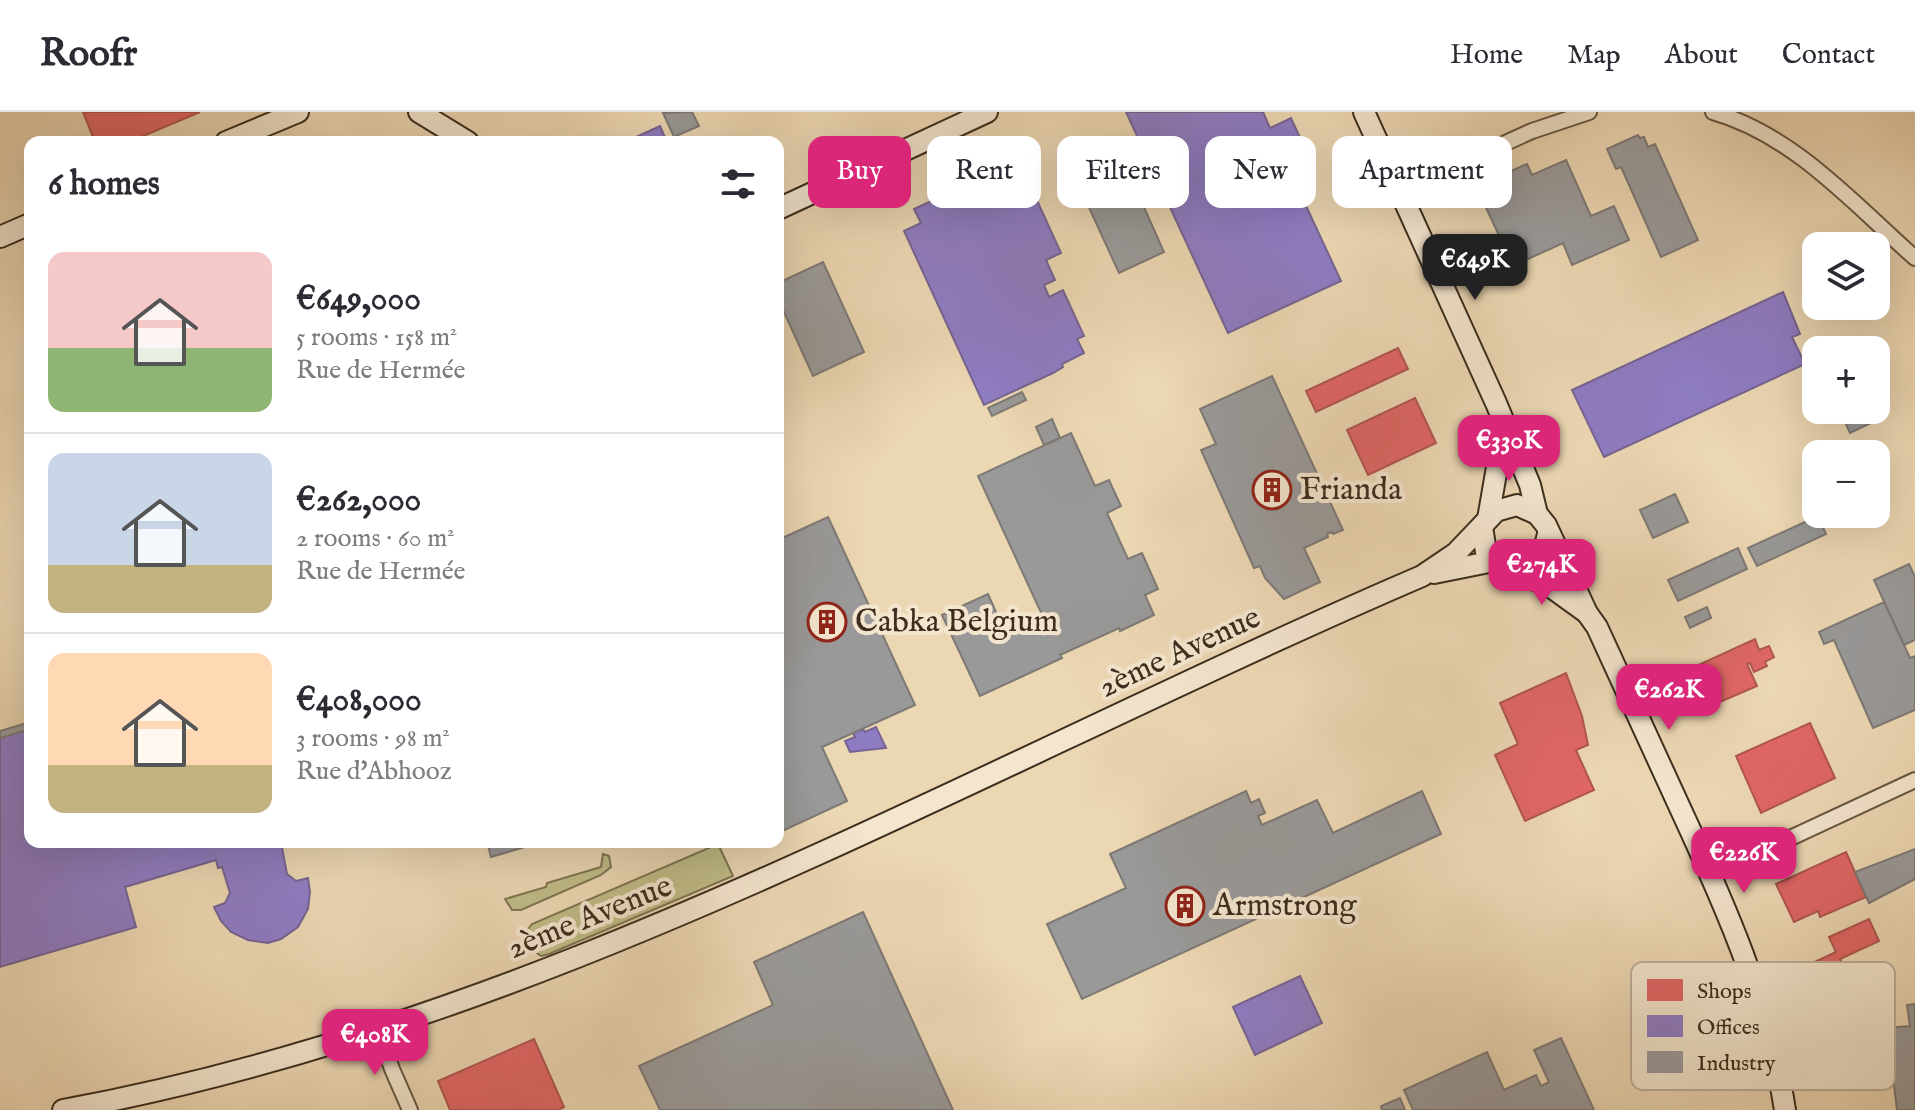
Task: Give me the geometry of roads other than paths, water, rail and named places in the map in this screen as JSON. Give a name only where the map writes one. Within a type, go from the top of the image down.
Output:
[{"type":"street","points":[[240,136],[298,112]]},
{"type":"street","points":[[419,112],[458,136]]},
{"type":"street","points":[[784,206],[987,112]]},
{"type":"street","points":[[1364,112],[1375,136]]},
{"type":"street","points":[[1512,140],[1589,112]]},
{"type":"street","points":[[1713,112],[1767,134],[1801,157],[1915,258]]},
{"type":"street","points":[[1408,208],[1486,380],[1530,485],[1537,514],[1546,525],[1587,613],[1597,627],[1711,875],[1747,962]]},
{"type":"street","points":[[0,237],[24,227]]},
{"type":"street","points":[[1504,427],[1485,523],[1486,552],[1494,561],[1551,587],[1587,613]]},
{"type":"street","points":[[1485,523],[1496,511],[1517,505],[1537,514]]},
{"type":"street","name":"2ème Avenue","points":[[63,1110],[192,1082],[378,1029],[567,962],[695,908],[1422,576],[1456,553],[1485,523]]},
{"type":"street","points":[[1517,570],[1531,565],[1540,556],[1548,534]]},
{"type":"street","name":"2ème Avenue","points":[[1422,576],[1494,561]]},
{"type":"street","points":[[1711,875],[1915,780]]},
{"type":"street","points":[[378,1029],[410,1110]]},
{"type":"street","points":[[1782,1090],[1785,1110]]},
{"type":"place","name":"Frianda","points":[[1272,490]]},
{"type":"place","name":"Cabka Belgium","points":[[827,622]]},
{"type":"place","name":"Armstrong","points":[[1185,906]]}]
